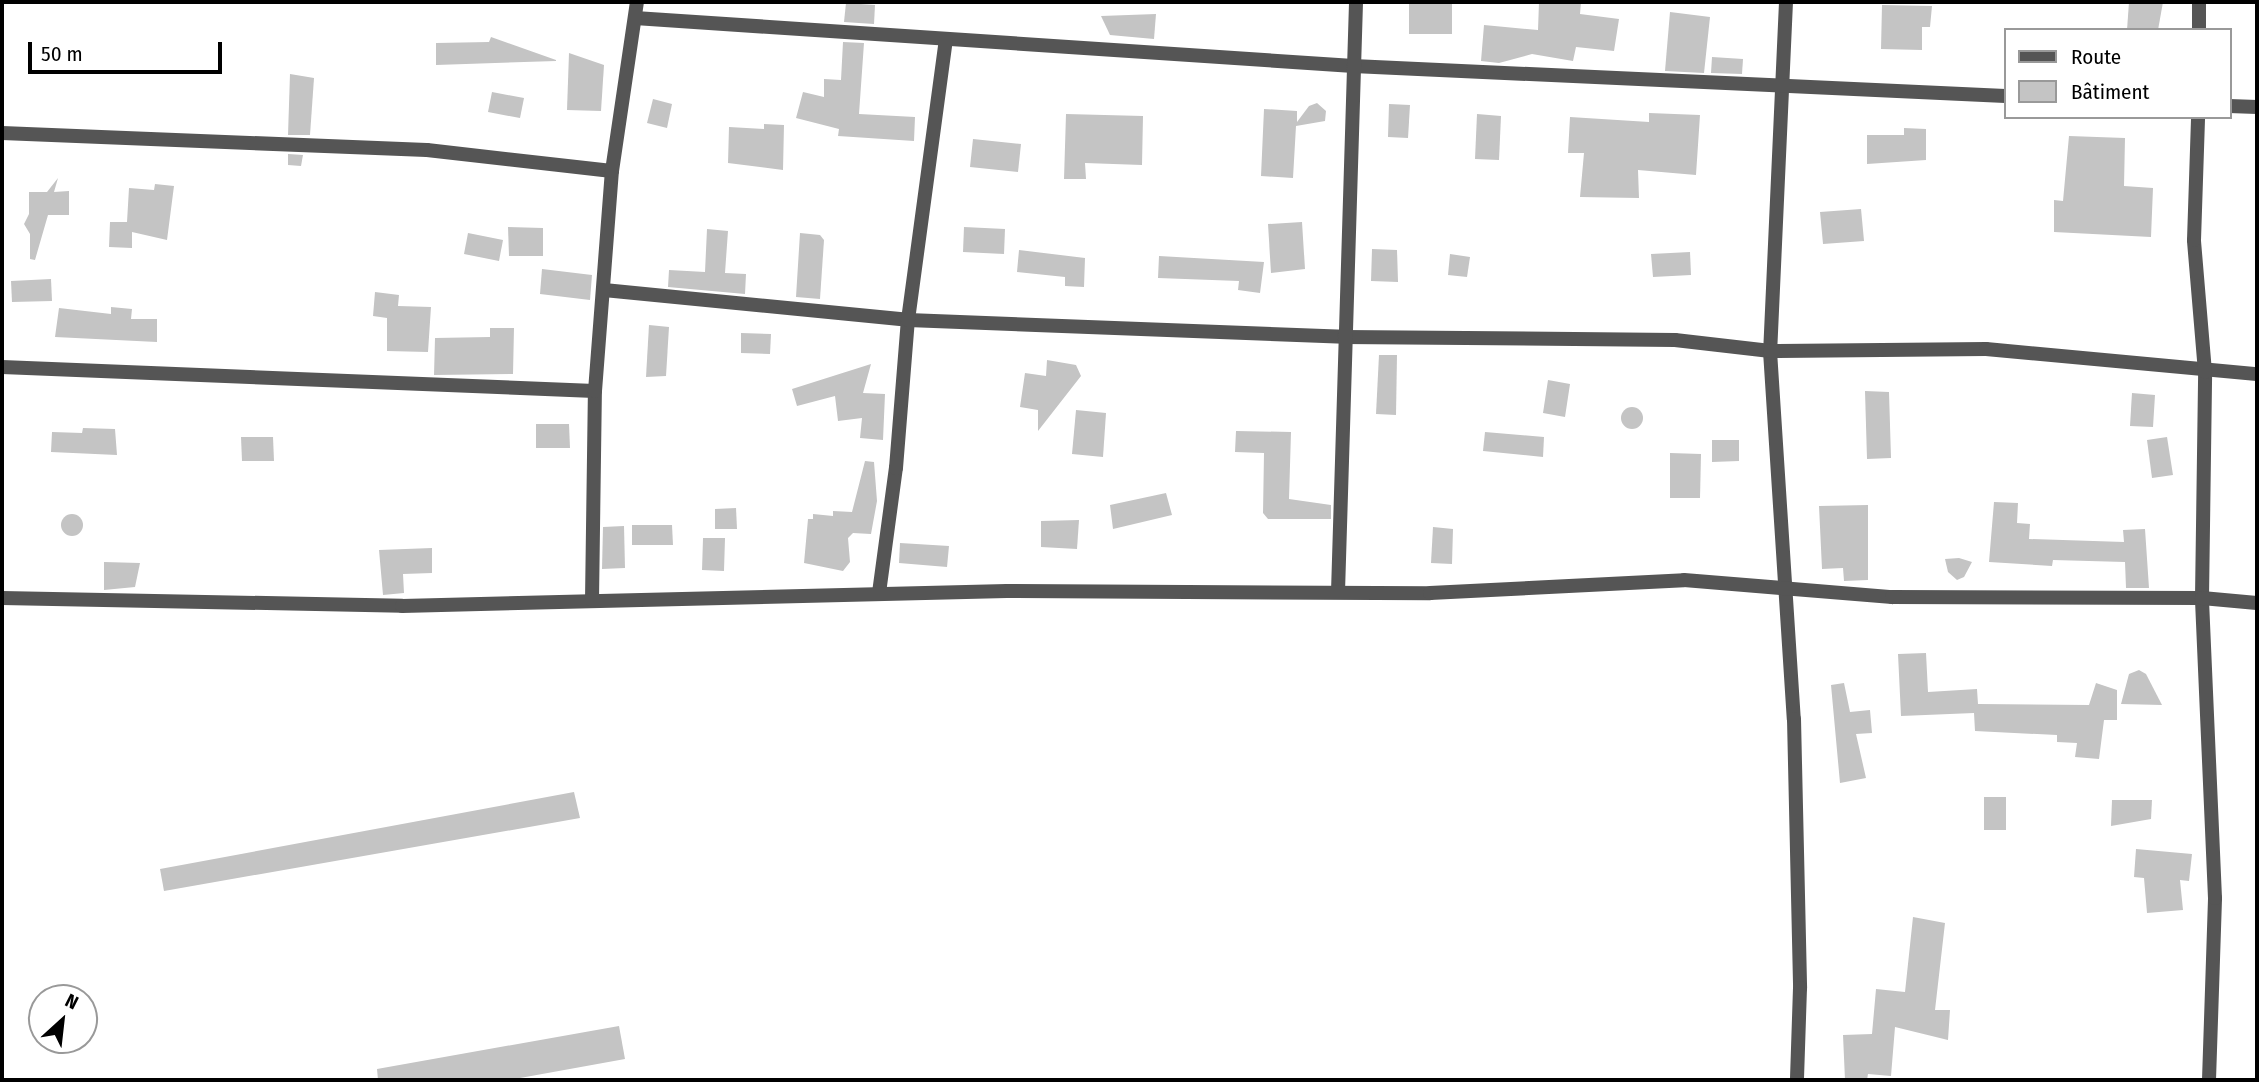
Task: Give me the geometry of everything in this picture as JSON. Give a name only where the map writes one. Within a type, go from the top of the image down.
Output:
[{"type":"street","points":[[592,600],[595,391],[612,171],[637,2]]},
{"type":"street","points":[[1338,592],[1356,2]]},
{"type":"street","points":[[1786,2],[1770,351],[1788,592],[1799,850],[1797,1080]]},
{"type":"street","points":[[2199,2],[2199,28]]},
{"type":"street","points":[[635,18],[1353,66],[1568,73],[1783,87],[2004,96]]},
{"type":"street","points":[[878,593],[896,467],[908,320],[946,40]]},
{"type":"street","points":[[2231,106],[2257,107]]},
{"type":"street","points":[[2198,119],[2194,240],[2205,372],[2202,598],[2215,898],[2208,1080]]},
{"type":"street","points":[[2,133],[427,150],[612,171]]},
{"type":"street","points":[[604,290],[908,320],[1344,337],[1675,340],[1770,351],[1986,349],[2098,356],[2205,372],[2257,374]]},
{"type":"street","points":[[2,367],[595,391]]},
{"type":"street","points":[[2,598],[402,606],[878,593],[1430,593],[1684,580],[1788,592],[1994,600],[2202,598],[2257,603]]},
{"type":"building","points":[[1409,2],[1452,2],[1452,34],[1409,34]]},
{"type":"building","points":[[1539,2],[1581,2],[1580,14],[1619,19],[1614,51],[1576,47],[1573,61],[1532,54],[1499,63],[1481,61],[1484,25],[1538,30]]},
{"type":"building","points":[[2129,2],[2163,2],[2158,28],[2127,28]]},
{"type":"building","points":[[846,3],[875,5],[874,24],[844,22]]},
{"type":"building","points":[[1882,5],[1932,6],[1930,27],[1922,27],[1922,50],[1881,49]]},
{"type":"building","points":[[1670,12],[1710,17],[1704,73],[1665,71]]},
{"type":"building","points":[[1156,14],[1154,39],[1110,35],[1101,16]]},
{"type":"building","points":[[491,37],[556,61],[436,65],[436,43],[489,42]]},
{"type":"building","points":[[843,42],[864,43],[859,114],[915,117],[914,141],[838,136],[839,129],[796,118],[803,92],[824,97],[824,79],[841,80]]},
{"type":"building","points":[[569,53],[604,65],[601,111],[567,110]]},
{"type":"building","points":[[1712,57],[1743,59],[1742,74],[1711,73]]},
{"type":"building","points":[[290,74],[314,78],[310,135],[288,135]]},
{"type":"building","points":[[492,92],[524,98],[520,118],[488,112]]},
{"type":"building","points":[[653,99],[672,104],[667,128],[647,123]]},
{"type":"building","points":[[1317,103],[1326,111],[1325,121],[1296,126],[1293,178],[1261,176],[1264,109],[1297,111],[1297,122],[1309,106]]},
{"type":"building","points":[[1389,104],[1410,105],[1408,138],[1388,137]]},
{"type":"building","points":[[1649,113],[1700,115],[1696,175],[1638,170],[1639,198],[1580,197],[1584,153],[1568,153],[1570,117],[1649,122]]},
{"type":"building","points":[[1066,114],[1143,116],[1142,165],[1085,163],[1086,179],[1064,179]]},
{"type":"building","points":[[1477,114],[1501,116],[1499,160],[1475,159]]},
{"type":"building","points":[[764,124],[784,125],[783,170],[728,163],[729,127],[764,129]]},
{"type":"building","points":[[1904,128],[1926,129],[1926,160],[1867,164],[1867,135],[1904,135]]},
{"type":"building","points":[[2069,136],[2125,138],[2124,186],[2153,188],[2151,237],[2054,232],[2054,200],[2063,201]]},
{"type":"building","points":[[973,139],[1021,144],[1018,172],[970,167]]},
{"type":"building","points":[[288,154],[303,155],[301,166],[288,165]]},
{"type":"building","points":[[58,178],[54,192],[69,191],[69,215],[48,215],[35,260],[30,259],[30,234],[24,224],[29,214],[29,192],[47,192]]},
{"type":"building","points":[[155,184],[174,186],[167,240],[132,232],[132,248],[109,247],[110,222],[127,222],[129,188],[154,190]]},
{"type":"building","points":[[1861,209],[1864,241],[1823,244],[1820,212]]},
{"type":"building","points":[[1302,222],[1305,269],[1271,273],[1268,224]]},
{"type":"building","points":[[508,227],[543,228],[543,256],[509,256]]},
{"type":"building","points":[[964,227],[1005,229],[1004,254],[963,252]]},
{"type":"building","points":[[707,229],[728,231],[725,273],[746,274],[745,294],[668,287],[669,270],[705,272]]},
{"type":"building","points":[[468,233],[503,240],[499,261],[464,254]]},
{"type":"building","points":[[800,233],[820,235],[824,240],[820,299],[796,297]]},
{"type":"building","points":[[1372,249],[1397,250],[1398,282],[1371,281]]},
{"type":"building","points":[[1019,250],[1085,258],[1084,287],[1065,286],[1065,277],[1017,272]]},
{"type":"building","points":[[1690,252],[1691,275],[1653,277],[1651,254]]},
{"type":"building","points":[[1450,254],[1470,257],[1467,277],[1448,275]]},
{"type":"building","points":[[1159,256],[1264,262],[1260,293],[1238,290],[1239,281],[1158,278]]},
{"type":"building","points":[[542,269],[592,275],[590,300],[540,294]]},
{"type":"building","points":[[51,279],[52,301],[12,302],[11,281]]},
{"type":"building","points":[[375,292],[399,295],[398,306],[431,307],[428,352],[387,351],[387,318],[373,316]]},
{"type":"building","points":[[111,307],[132,309],[131,319],[157,319],[157,342],[55,337],[59,308],[111,314]]},
{"type":"building","points":[[649,325],[669,327],[666,376],[646,377]]},
{"type":"building","points":[[490,328],[514,328],[513,374],[434,375],[435,338],[490,337]]},
{"type":"building","points":[[741,333],[771,334],[770,354],[741,353]]},
{"type":"building","points":[[1379,355],[1397,355],[1396,415],[1376,414]]},
{"type":"building","points":[[1047,360],[1076,365],[1081,376],[1038,431],[1038,410],[1020,407],[1025,373],[1046,376]]},
{"type":"building","points":[[871,364],[863,393],[885,394],[883,440],[860,438],[862,418],[838,421],[835,396],[797,406],[792,389]]},
{"type":"building","points":[[1548,380],[1570,384],[1565,417],[1543,413]]},
{"type":"building","points":[[1865,391],[1889,392],[1891,458],[1867,459]]},
{"type":"building","points":[[2132,393],[2155,395],[2153,427],[2130,426]]},
{"type":"building","points":[[1632,407],[1640,410],[1643,418],[1640,426],[1632,429],[1624,426],[1621,418],[1624,410]]},
{"type":"building","points":[[1076,410],[1106,413],[1103,457],[1072,454]]},
{"type":"building","points":[[536,424],[569,424],[570,448],[536,448]]},
{"type":"building","points":[[83,428],[115,429],[117,455],[51,452],[52,432],[82,433]]},
{"type":"building","points":[[1236,431],[1291,432],[1289,499],[1331,505],[1331,519],[1268,519],[1263,513],[1264,453],[1235,452]]},
{"type":"building","points":[[1485,432],[1544,437],[1543,457],[1483,451]]},
{"type":"building","points":[[241,437],[273,437],[274,461],[242,461]]},
{"type":"building","points":[[2167,437],[2173,475],[2152,478],[2147,440]]},
{"type":"building","points":[[1712,440],[1739,440],[1739,461],[1712,462]]},
{"type":"building","points":[[1670,453],[1701,454],[1700,498],[1670,498]]},
{"type":"building","points":[[865,461],[874,462],[877,501],[871,534],[853,533],[848,538],[850,562],[843,571],[804,563],[808,519],[813,519],[813,514],[833,516],[833,511],[852,512]]},
{"type":"building","points":[[1166,493],[1172,515],[1113,529],[1110,505]]},
{"type":"building","points":[[1994,502],[2018,503],[2017,523],[2030,524],[2029,539],[2124,542],[2123,530],[2145,529],[2149,588],[2126,588],[2125,562],[2053,560],[2052,566],[1989,562]]},
{"type":"building","points":[[1868,505],[1868,580],[1844,581],[1843,568],[1822,569],[1819,506]]},
{"type":"building","points":[[736,508],[737,529],[715,529],[715,509]]},
{"type":"building","points":[[72,514],[80,517],[83,525],[80,533],[72,536],[64,533],[61,525],[64,517]]},
{"type":"building","points":[[1079,520],[1077,549],[1041,547],[1041,521]]},
{"type":"building","points":[[632,525],[672,525],[673,545],[632,545]]},
{"type":"building","points":[[624,526],[625,568],[602,569],[603,527]]},
{"type":"building","points":[[1433,527],[1453,529],[1452,564],[1431,563]]},
{"type":"building","points":[[703,538],[725,538],[724,571],[702,570]]},
{"type":"building","points":[[900,543],[949,546],[947,567],[899,563]]},
{"type":"building","points":[[432,548],[432,573],[403,574],[404,593],[383,595],[379,550]]},
{"type":"building","points":[[1959,558],[1972,562],[1964,577],[1957,580],[1948,572],[1945,559]]},
{"type":"building","points":[[104,562],[140,563],[135,587],[104,590]]},
{"type":"building","points":[[1926,653],[1928,692],[1977,689],[1978,704],[2089,705],[2096,683],[2117,690],[2117,720],[2104,720],[2099,759],[2075,757],[2077,743],[2057,742],[2057,735],[1975,731],[1974,713],[1901,716],[1898,654]]},
{"type":"building","points":[[2139,670],[2146,674],[2162,705],[2121,704],[2129,674]]},
{"type":"building","points":[[1844,683],[1850,712],[1870,710],[1872,733],[1856,734],[1866,778],[1840,783],[1831,685]]},
{"type":"building","points":[[574,792],[580,818],[164,891],[160,869]]},
{"type":"building","points":[[1984,797],[2006,797],[2006,830],[1984,830]]},
{"type":"building","points":[[2112,800],[2152,800],[2151,819],[2111,826]]},
{"type":"building","points":[[2136,849],[2192,854],[2189,881],[2180,880],[2183,910],[2147,913],[2144,878],[2134,877]]},
{"type":"building","points":[[1913,917],[1945,923],[1935,1010],[1950,1010],[1948,1040],[1895,1027],[1891,1076],[1868,1074],[1867,1080],[1845,1080],[1843,1035],[1872,1034],[1876,989],[1905,992]]},
{"type":"building","points":[[619,1026],[625,1059],[509,1080],[378,1080],[377,1069]]}]
